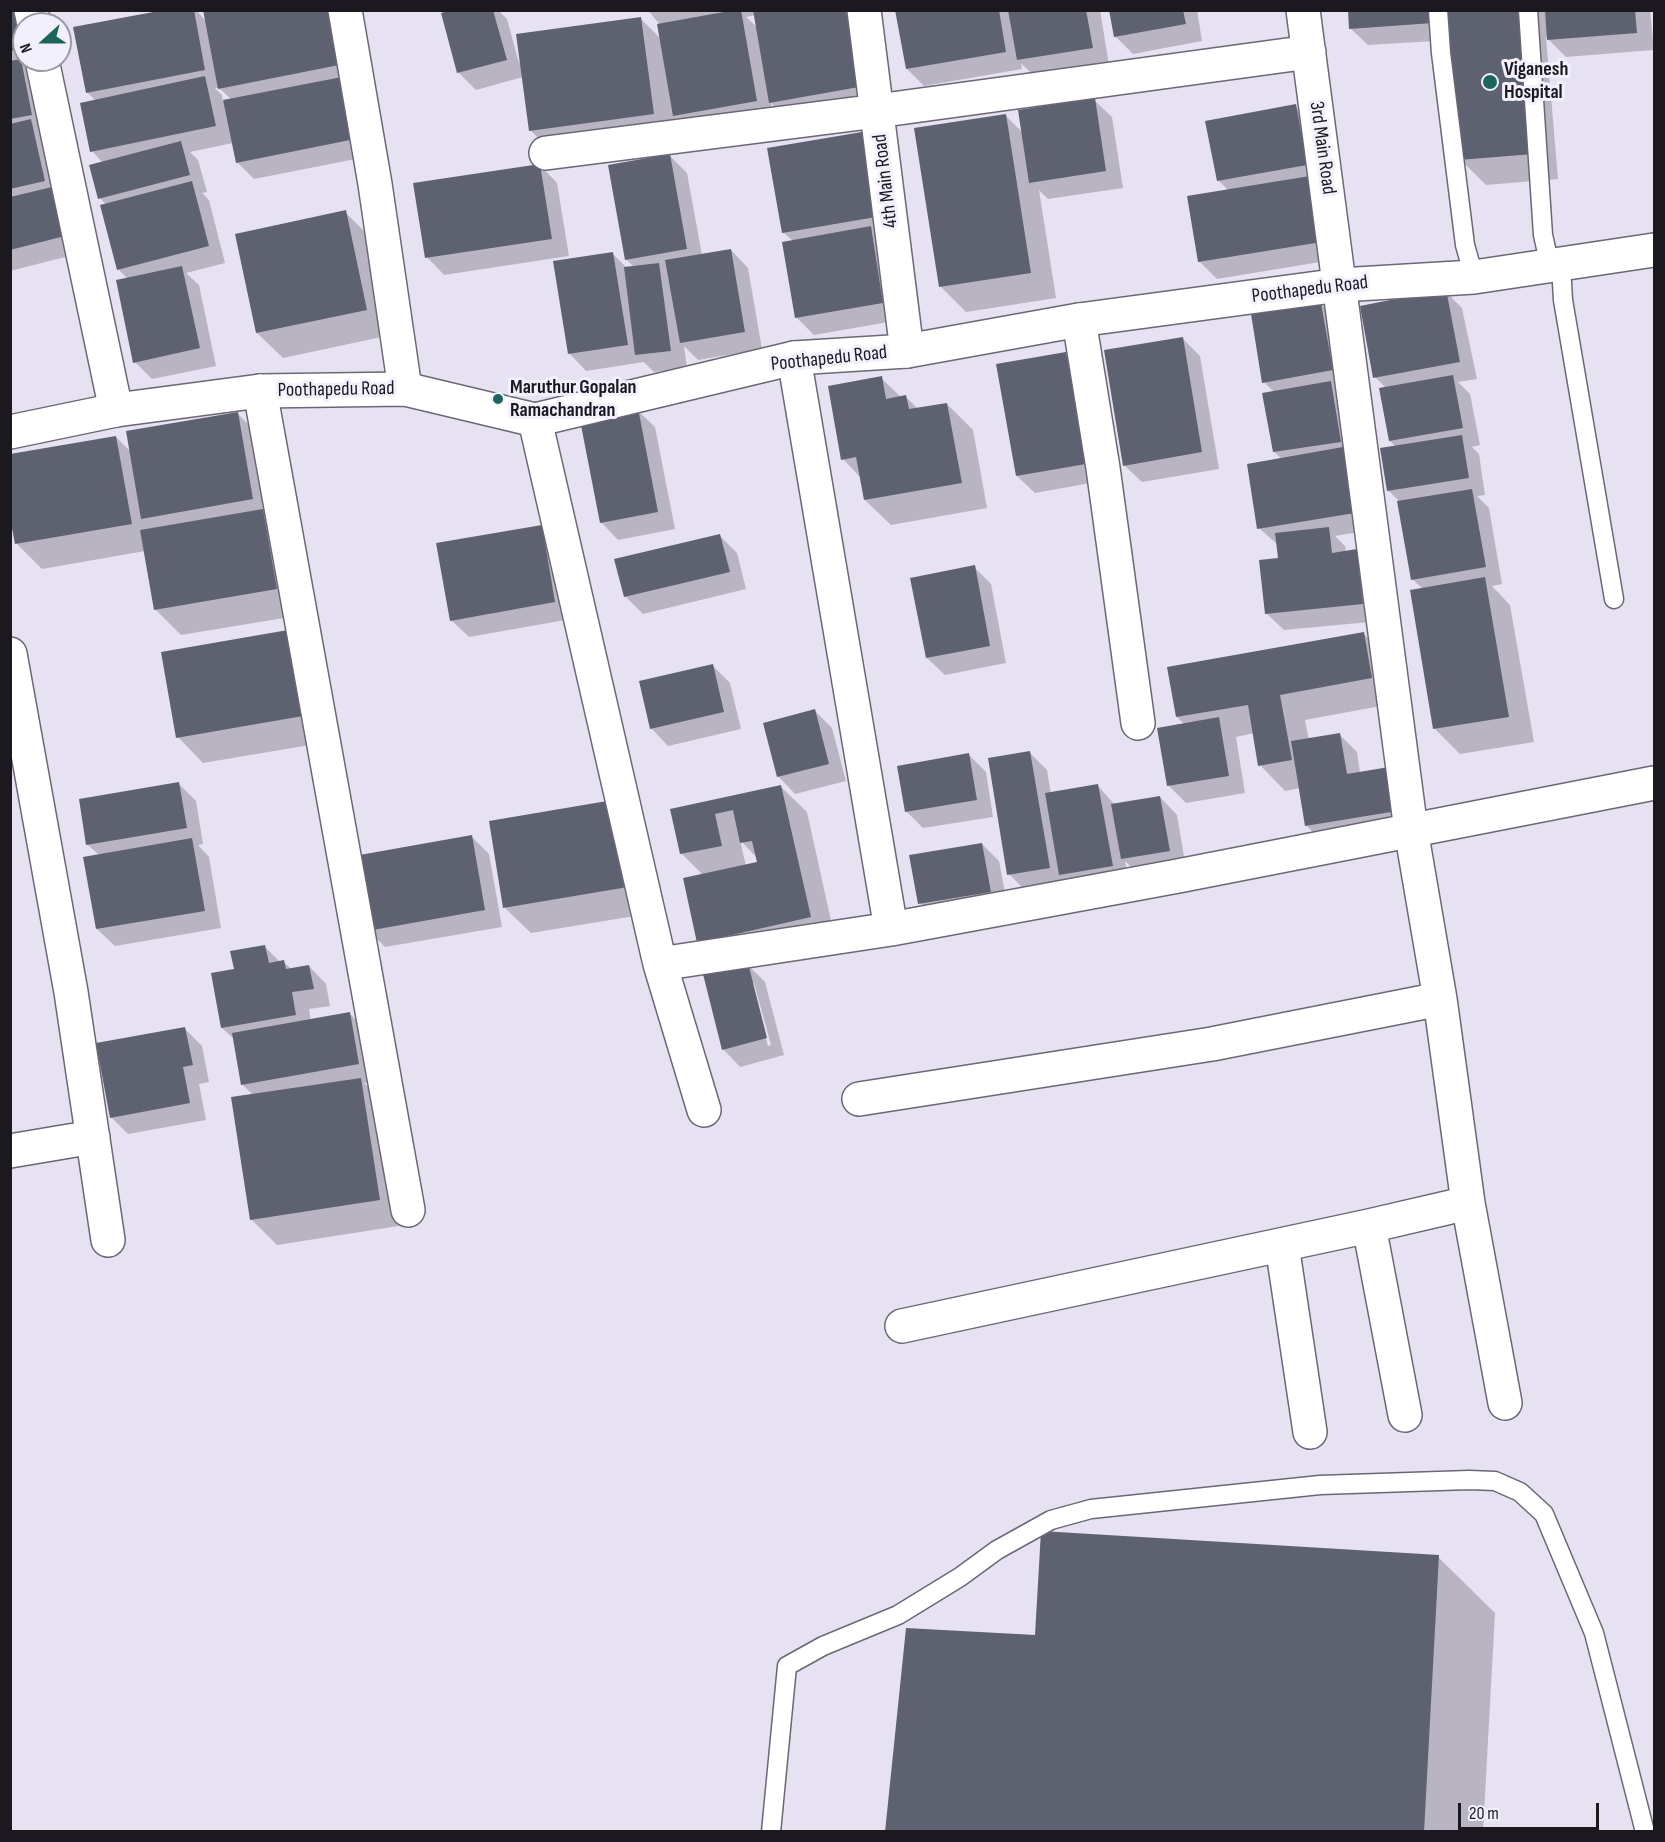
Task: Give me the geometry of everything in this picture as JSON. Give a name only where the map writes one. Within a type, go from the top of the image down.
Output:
[{"type":"street","points":[[345,10],[375,184],[405,389]]},
{"type":"street","name":"4th Main Road","points":[[864,10],[907,351]]},
{"type":"street","name":"3rd Main Road","points":[[1303,10],[1411,830],[1440,999],[1468,1203],[1505,1403]]},
{"type":"street","points":[[546,153],[1309,52]]},
{"type":"street","points":[[45,72],[116,410]]},
{"type":"street","name":"Poothapedu Road","points":[[10,432],[116,410],[260,391],[405,389],[535,420],[794,358],[907,351],[1079,320],[1340,285],[1474,277],[1654,250]]},
{"type":"street","points":[[1079,320],[1103,468],[1138,723]]},
{"type":"street","points":[[794,358],[891,928]]},
{"type":"street","points":[[260,391],[408,1210]]},
{"type":"street","points":[[535,420],[660,964],[704,1110]]},
{"type":"street","points":[[10,654],[71,992],[108,1240]]},
{"type":"street","points":[[660,964],[891,928],[1178,876],[1654,783]]},
{"type":"street","points":[[859,1099],[1212,1044],[1440,999]]},
{"type":"street","points":[[10,1150],[93,1137]]},
{"type":"street","points":[[902,1326],[1468,1203]]},
{"type":"street","points":[[1369,1226],[1405,1415]]},
{"type":"street","points":[[1282,1245],[1310,1432]]},
{"type":"lane","points":[[1438,10],[1441,53],[1465,245],[1474,277]]},
{"type":"lane","points":[[1528,10],[1543,235],[1555,266],[1563,300],[1614,599]]},
{"type":"lane","points":[[771,1832],[787,1666],[823,1646],[898,1615],[960,1577],[997,1550],[1051,1520],[1091,1509],[1320,1485],[1469,1479],[1495,1481],[1520,1492],[1544,1514],[1594,1634],[1645,1832]]},
{"type":"building","points":[[10,10],[20,10],[20,12],[12,12],[12,51],[10,51]]},
{"type":"building","points":[[164,10],[194,10],[205,70],[86,93],[73,27]]},
{"type":"building","points":[[203,10],[329,10],[339,65],[218,89]]},
{"type":"building","points":[[451,10],[493,10],[507,60],[457,73],[441,13]]},
{"type":"building","points":[[741,10],[757,101],[673,116],[657,24]]},
{"type":"building","points":[[753,10],[846,10],[859,87],[769,103]]},
{"type":"building","points":[[895,10],[999,10],[1006,52],[906,69]]},
{"type":"building","points":[[1008,10],[1086,10],[1093,48],[1017,60]]},
{"type":"building","points":[[1109,10],[1183,10],[1186,24],[1114,37]]},
{"type":"building","points":[[1348,10],[1432,10],[1433,23],[1349,29]]},
{"type":"building","name":"Viganesh Hospital","points":[[1447,10],[1521,10],[1533,154],[1459,160]]},
{"type":"building","points":[[1545,10],[1635,10],[1637,33],[1547,40]]},
{"type":"building","points":[[641,17],[654,114],[529,131],[516,34]]},
{"type":"building","points":[[10,61],[12,61],[12,72],[24,72],[32,115],[10,119]]},
{"type":"building","points":[[205,76],[216,126],[90,152],[80,103]]},
{"type":"building","points":[[342,77],[355,139],[236,163],[223,100]]},
{"type":"building","points":[[1095,98],[1106,171],[1029,183],[1018,110]]},
{"type":"building","points":[[1296,104],[1307,165],[1217,181],[1205,121]]},
{"type":"building","points":[[1006,114],[1031,273],[939,287],[914,128]]},
{"type":"building","points":[[31,119],[45,181],[10,189],[10,124]]},
{"type":"building","points":[[862,132],[876,217],[782,233],[767,148]]},
{"type":"building","points":[[181,141],[190,175],[98,199],[89,165]]},
{"type":"building","points":[[670,154],[687,249],[625,260],[608,165]]},
{"type":"building","points":[[540,164],[552,239],[425,258],[413,183]]},
{"type":"building","points":[[1316,175],[1328,241],[1198,262],[1187,196]]},
{"type":"building","points":[[192,181],[209,246],[117,270],[100,205]]},
{"type":"building","points":[[52,187],[65,236],[10,250],[10,197]]},
{"type":"building","points":[[346,210],[367,310],[256,333],[235,234]]},
{"type":"building","points":[[871,226],[883,303],[795,318],[782,242]]},
{"type":"building","points":[[731,249],[745,332],[680,343],[665,260]]},
{"type":"building","points":[[613,252],[628,345],[568,354],[553,261]]},
{"type":"building","points":[[659,263],[671,351],[635,355],[624,267]]},
{"type":"building","points":[[182,266],[200,348],[133,363],[116,280]]},
{"type":"building","points":[[1446,289],[1460,362],[1373,378],[1360,306]]},
{"type":"building","points":[[1321,303],[1333,370],[1262,383],[1251,314]]},
{"type":"building","points":[[1183,337],[1202,452],[1123,466],[1104,350]]},
{"type":"building","points":[[1066,352],[1086,464],[1016,476],[996,364]]},
{"type":"building","points":[[1453,375],[1463,428],[1389,441],[1379,388]]},
{"type":"building","points":[[882,376],[886,399],[906,395],[909,409],[947,403],[962,483],[864,500],[856,457],[841,460],[828,386]]},
{"type":"building","points":[[1331,381],[1341,442],[1273,452],[1262,393]]},
{"type":"building","points":[[638,408],[658,512],[600,523],[580,420]]},
{"type":"building","points":[[238,412],[253,499],[141,519],[126,431]]},
{"type":"building","points":[[1462,435],[1469,478],[1387,491],[1380,448]]},
{"type":"building","points":[[116,436],[132,524],[15,544],[10,518],[10,454]]},
{"type":"building","points":[[1343,447],[1355,513],[1257,529],[1247,464]]},
{"type":"building","points":[[1472,489],[1486,567],[1411,580],[1397,501]]},
{"type":"building","points":[[263,509],[277,589],[154,610],[140,530]]},
{"type":"building","points":[[542,525],[555,602],[450,621],[436,543]]},
{"type":"building","points":[[1329,527],[1332,553],[1357,549],[1363,604],[1265,614],[1259,560],[1278,558],[1275,533]]},
{"type":"building","points":[[720,534],[730,572],[624,597],[614,559]]},
{"type":"building","points":[[975,565],[990,646],[926,658],[910,578]]},
{"type":"building","points":[[1485,577],[1509,717],[1433,729],[1410,590]]},
{"type":"building","points":[[288,630],[303,716],[176,738],[161,652]]},
{"type":"building","points":[[1364,632],[1372,678],[1280,695],[1292,760],[1258,766],[1248,705],[1176,717],[1167,667]]},
{"type":"building","points":[[713,664],[724,712],[650,729],[639,681]]},
{"type":"building","points":[[815,709],[829,764],[777,777],[763,723]]},
{"type":"building","points":[[1219,717],[1229,776],[1167,786],[1157,728]]},
{"type":"building","points":[[1340,733],[1347,774],[1389,767],[1397,811],[1305,826],[1291,741]]},
{"type":"building","points":[[1030,751],[1050,868],[1007,875],[988,758]]},
{"type":"building","points":[[969,753],[977,800],[905,812],[897,766]]},
{"type":"building","points":[[179,782],[187,828],[86,845],[79,799]]},
{"type":"building","points":[[1098,784],[1113,866],[1059,875],[1045,793]]},
{"type":"building","points":[[781,785],[811,917],[697,943],[683,878],[757,862],[752,841],[740,843],[733,810],[715,814],[722,846],[680,854],[670,809]]},
{"type":"building","points":[[1160,796],[1170,851],[1121,859],[1111,804]]},
{"type":"building","points":[[613,800],[628,887],[503,908],[489,821]]},
{"type":"building","points":[[472,835],[485,910],[367,931],[354,856]]},
{"type":"building","points":[[192,838],[205,911],[96,929],[83,857]]},
{"type":"building","points":[[982,843],[991,892],[918,904],[909,855]]},
{"type":"building","points":[[265,945],[269,963],[284,960],[286,969],[309,965],[314,989],[292,992],[296,1015],[221,1028],[211,973],[234,969],[230,951]]},
{"type":"building","points":[[748,963],[767,1038],[722,1050],[703,974]]},
{"type":"building","points":[[350,1012],[359,1064],[241,1085],[232,1033]]},
{"type":"building","points":[[185,1027],[193,1065],[183,1067],[190,1103],[110,1118],[96,1043]]},
{"type":"building","points":[[361,1078],[380,1200],[250,1220],[231,1097]]},
{"type":"building","points":[[1041,1531],[1439,1555],[1424,1832],[885,1832],[906,1628],[1035,1635]]},
{"type":"place","name":"Viganesh Hospital","points":[[1490,82]]},
{"type":"place","name":"Maruthur Gopalan Ramachandran","points":[[498,399]]}]
